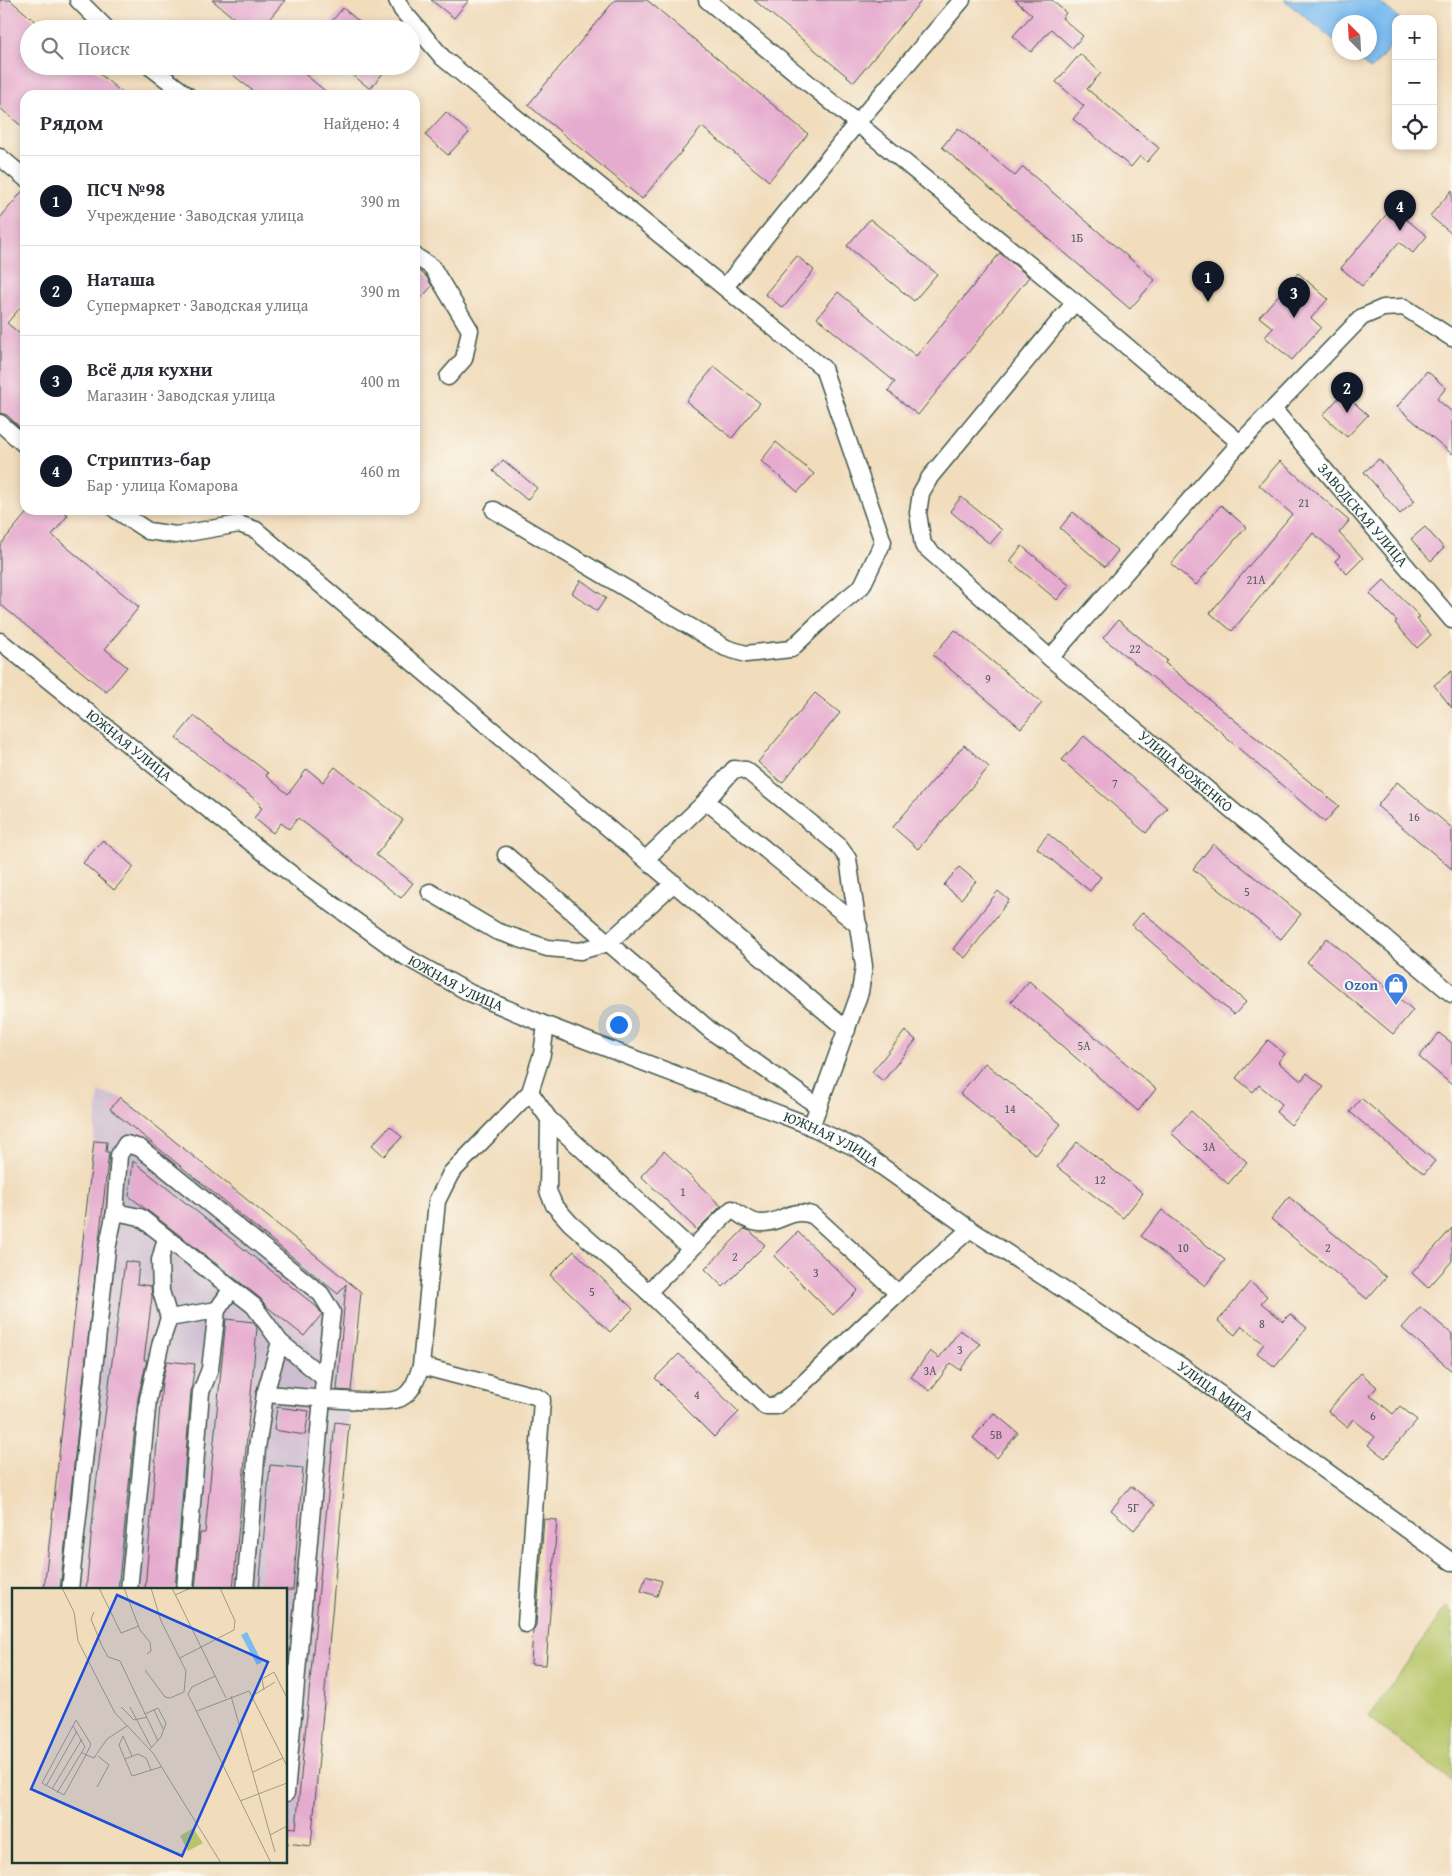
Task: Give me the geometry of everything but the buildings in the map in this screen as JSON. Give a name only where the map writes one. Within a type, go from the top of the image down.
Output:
[{"type":"street","points":[[78,0],[98,20]]},
{"type":"street","points":[[397,0],[411,20]]},
{"type":"street","points":[[707,0],[1075,302],[1240,442]]},
{"type":"street","points":[[726,288],[856,124],[962,0]]},
{"type":"street","points":[[420,31],[443,58],[822,368],[883,542],[862,586],[829,613],[791,649],[746,654],[726,648],[494,510]]},
{"type":"street","points":[[161,75],[180,90]]},
{"type":"street","points":[[0,157],[20,174]]},
{"type":"street","points":[[420,260],[432,268],[470,330],[464,359],[448,377]]},
{"type":"street","name":"УЛИЦА БОЖЕНКО","points":[[1075,302],[930,478],[921,493],[918,513],[923,545],[1050,658],[1452,994]]},
{"type":"street","points":[[1050,658],[1240,442],[1362,317],[1383,308],[1404,307],[1449,329]]},
{"type":"street","name":"ЗАВОДСКАЯ УЛИЦА","points":[[1273,409],[1452,620]]},
{"type":"street","points":[[0,423],[20,441]]},
{"type":"street","points":[[124,515],[148,531],[176,535],[239,524],[256,530],[847,1030]]},
{"type":"street","name":"ЮЖНАЯ УЛИЦА","points":[[0,641],[214,814],[404,956],[470,993],[811,1127],[856,1148],[970,1229]]},
{"type":"street","points":[[646,859],[706,801],[734,769],[746,770],[838,845],[848,859],[864,966],[860,992],[811,1127]]},
{"type":"street","points":[[706,801],[859,926]]},
{"type":"street","points":[[506,855],[711,1030],[818,1107]]},
{"type":"street","points":[[430,892],[496,931],[547,948],[580,951],[608,943],[674,883]]},
{"type":"street","points":[[265,1394],[374,1401],[400,1398],[413,1387],[422,1366],[437,1200],[451,1173],[530,1092],[542,1054],[546,1024]]},
{"type":"street","points":[[530,1092],[549,1119],[691,1249]]},
{"type":"street","points":[[549,1119],[548,1191],[554,1205],[570,1223],[648,1292],[765,1406],[776,1406],[898,1292],[970,1229]]},
{"type":"street","points":[[70,1588],[107,1249],[115,1212],[119,1155],[126,1144],[140,1148],[321,1294],[332,1312],[322,1398],[288,1772]]},
{"type":"street","points":[[648,1292],[732,1210],[751,1221],[762,1224],[789,1214],[805,1212],[814,1216],[898,1292]]},
{"type":"street","points":[[115,1212],[140,1217],[231,1290],[254,1306],[280,1342],[324,1378]]},
{"type":"street","name":"УЛИЦА МИРА","points":[[970,1229],[1181,1366],[1452,1562]]},
{"type":"street","points":[[129,1588],[148,1399],[161,1342],[169,1318],[161,1291],[160,1276],[160,1260],[166,1238]]},
{"type":"street","points":[[185,1588],[201,1392],[210,1369],[217,1310],[231,1290]]},
{"type":"street","points":[[169,1318],[217,1310]]},
{"type":"street","points":[[245,1588],[265,1394],[280,1342]]},
{"type":"street","points":[[422,1366],[535,1396],[542,1400],[526,1624]]},
{"type":"shaded area","points":[[99,1092],[120,1097],[361,1292],[311,1846],[288,1843],[288,1588],[44,1588]]},
{"type":"green space","points":[[1446,1607],[1452,1612],[1452,1781],[1369,1717]]},
{"type":"water","points":[[1284,0],[1377,0],[1395,15],[1392,15],[1392,45],[1371,70],[1359,60],[1377,60],[1377,15],[1332,15],[1332,38]]},
{"type":"place","name":"Стриптиз-бар","points":[[1400,231]]},
{"type":"place","name":"ПСЧ №98","points":[[1208,302]]},
{"type":"place","name":"Всё для кухни","points":[[1294,318]]},
{"type":"place","name":"Наташа","points":[[1347,413]]},
{"type":"place","name":"Ozon","points":[[1396,1006]]}]
